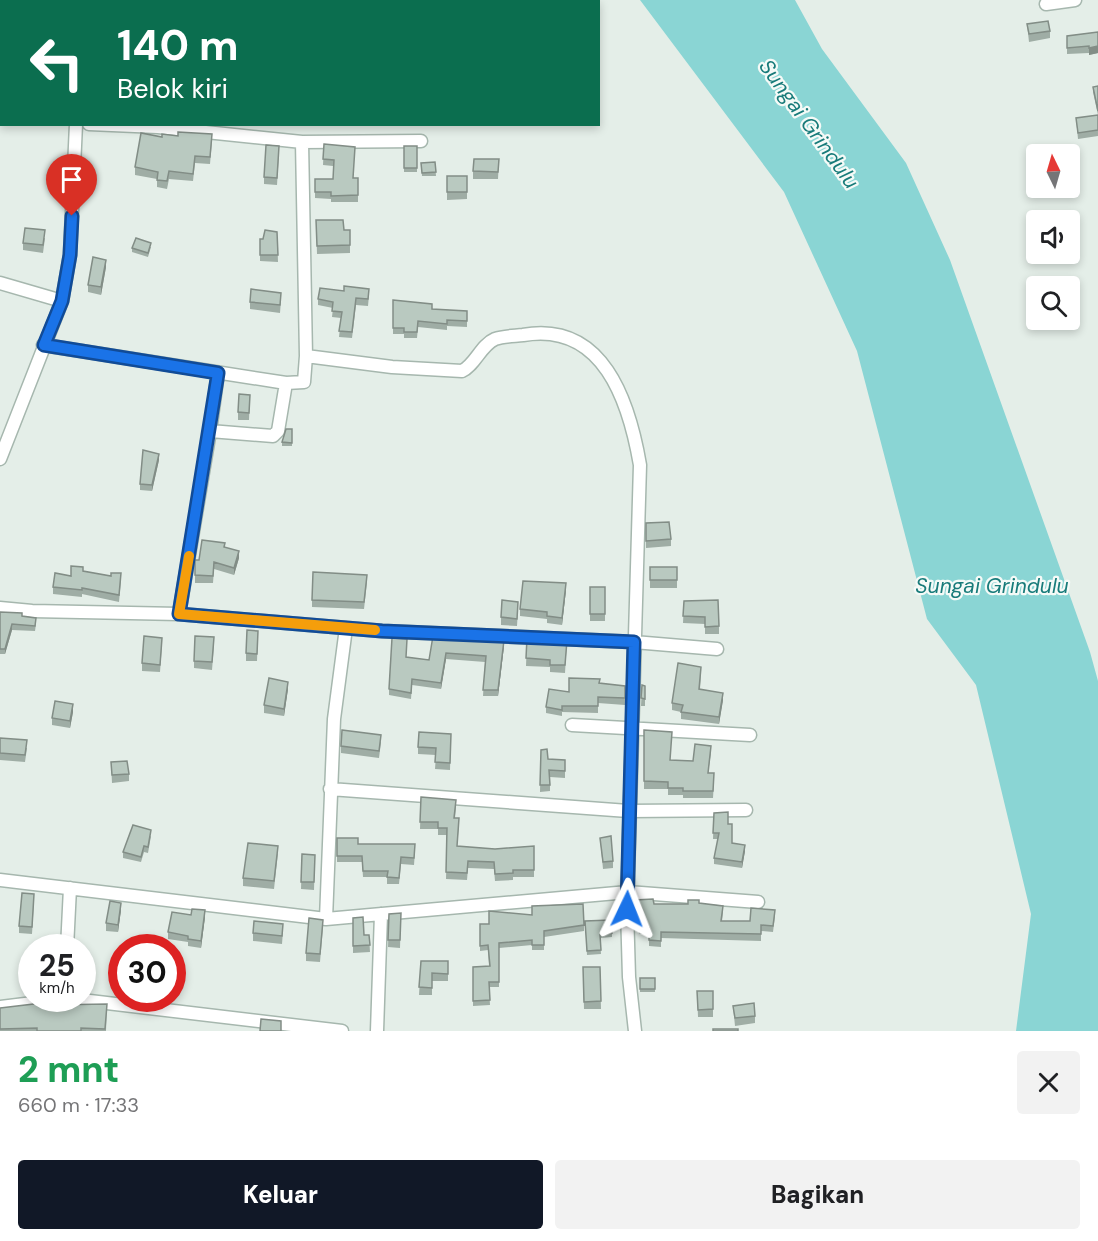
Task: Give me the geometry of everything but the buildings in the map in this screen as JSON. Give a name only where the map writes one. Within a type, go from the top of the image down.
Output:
[{"type":"street","points":[[1046,4],[1075,0]]},
{"type":"street","points":[[0,459],[62,301],[70,255],[76,126]]},
{"type":"street","points":[[124,126],[254,131],[302,142],[421,141]]},
{"type":"street","points":[[44,345],[299,385],[304,382],[306,356],[302,142]]},
{"type":"street","points":[[0,283],[62,301]]},
{"type":"street","points":[[306,356],[392,367],[462,371],[495,339],[534,333],[555,333],[572,338],[594,352],[607,372],[630,421],[640,465],[633,729],[628,811],[629,977],[635,1031]]},
{"type":"street","points":[[179,614],[218,373]]},
{"type":"street","points":[[210,431],[273,436],[278,431],[286,383]]},
{"type":"street","points":[[0,608],[32,611],[179,614],[346,628],[634,642],[717,649]]},
{"type":"street","points":[[326,919],[334,719],[346,628]]},
{"type":"street","points":[[572,725],[750,735]]},
{"type":"street","points":[[330,789],[427,794],[628,811],[746,810]]},
{"type":"street","points":[[0,880],[326,919],[628,892],[758,902]]},
{"type":"street","points":[[68,934],[70,888]]},
{"type":"street","points":[[377,1031],[381,914]]},
{"type":"street","points":[[96,1002],[342,1031]]},
{"type":"street","points":[[0,1007],[18,1005]]},
{"type":"water","name":"Sungai Grindulu","points":[[640,0],[795,0],[822,49],[906,163],[950,260],[1090,652],[1098,681],[1098,1031],[1016,1031],[1031,914],[976,685],[927,619],[857,351],[784,192]]},
{"type":"slow traffic","points":[[189,556],[179,614],[375,630]]},
{"type":"route","points":[[72,216],[70,255],[62,301],[44,345],[218,373],[179,614],[382,631],[634,642],[627,909]]}]
